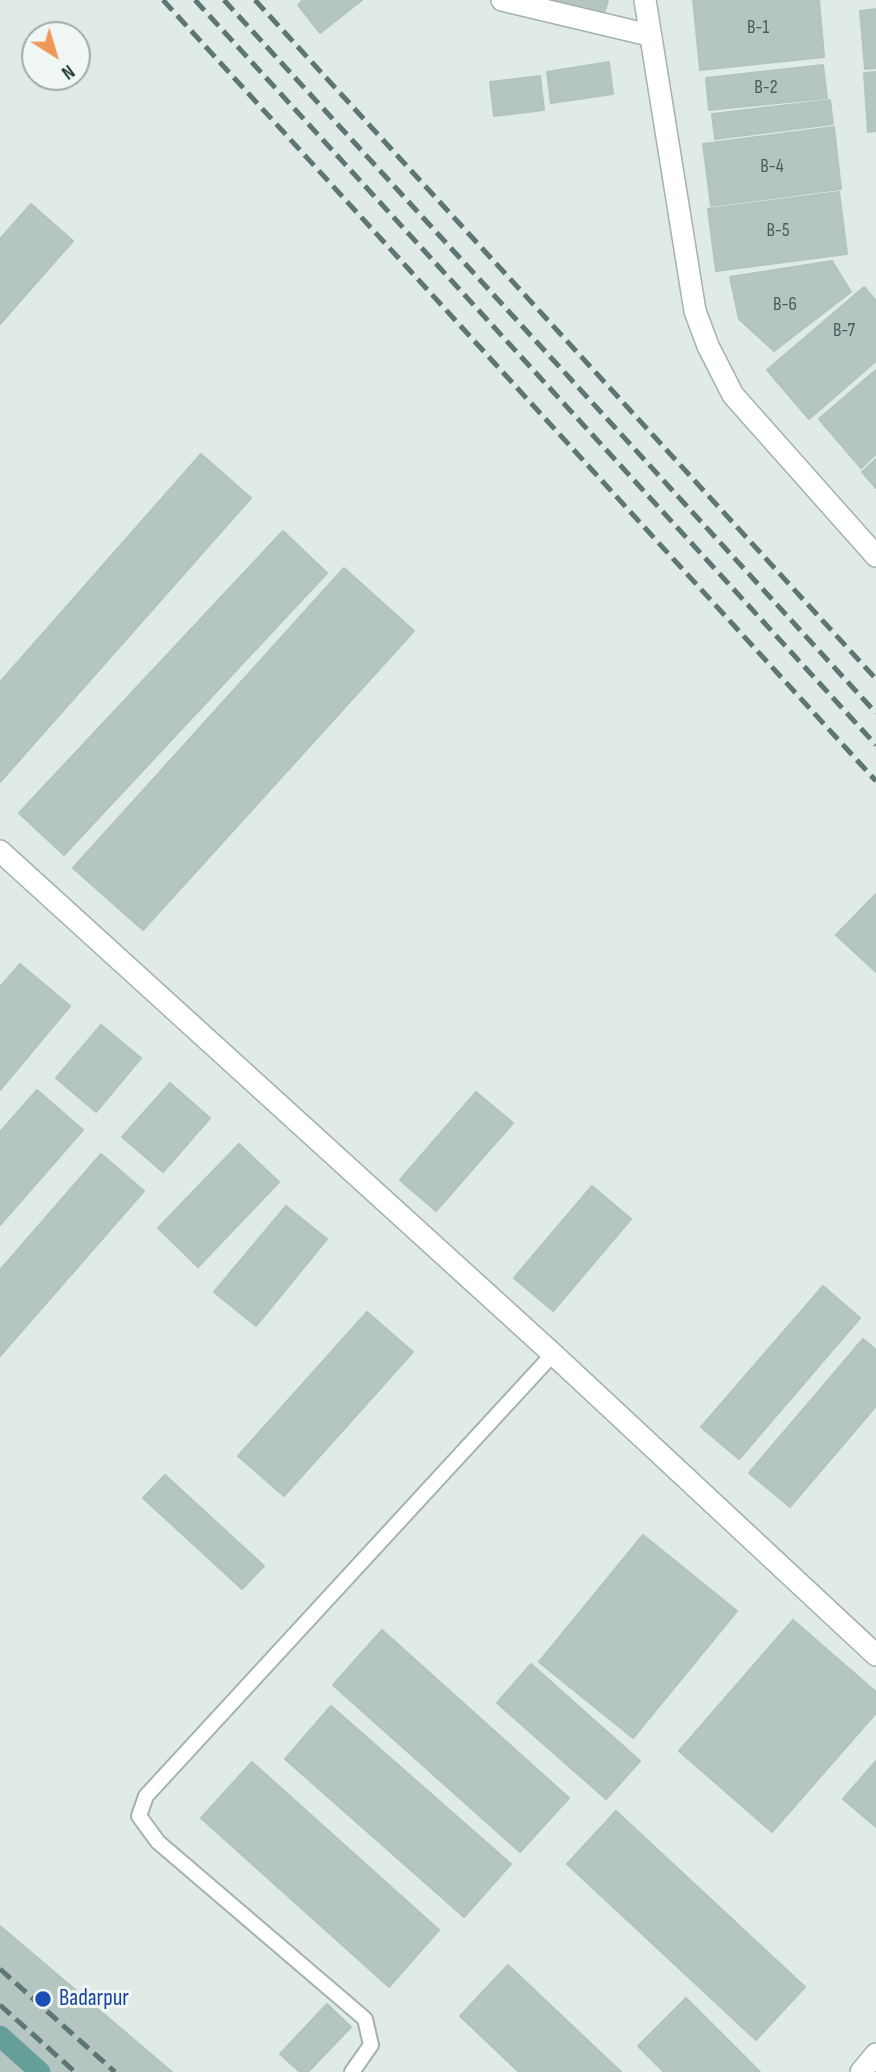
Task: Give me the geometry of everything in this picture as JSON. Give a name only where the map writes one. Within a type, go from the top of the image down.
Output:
[{"type":"main road","points":[[0,2036],[40,2072]]},
{"type":"street","points":[[502,0],[649,35]]},
{"type":"street","points":[[645,0],[695,311],[708,346],[733,395],[876,556]]},
{"type":"street","points":[[0,851],[552,1354],[876,1655]]},
{"type":"street","points":[[861,2072],[876,2054]]},
{"type":"lane","points":[[352,2072],[371,2045],[371,2032],[365,2019],[158,1842],[139,1816],[146,1796],[552,1354]]},
{"type":"building","points":[[303,0],[362,0],[320,33],[298,5]]},
{"type":"building","points":[[539,0],[573,0],[571,8]]},
{"type":"building","points":[[573,0],[608,0],[603,17],[571,8]]},
{"type":"building","points":[[693,0],[819,0],[824,57],[700,70]]},
{"type":"building","points":[[876,9],[876,68],[865,69],[860,11]]},
{"type":"building","points":[[609,62],[613,94],[551,103],[547,72]]},
{"type":"building","points":[[823,65],[827,98],[709,110],[706,78]]},
{"type":"building","points":[[876,72],[876,131],[868,132],[864,73]]},
{"type":"building","points":[[540,76],[544,110],[494,116],[490,82]]},
{"type":"building","points":[[830,100],[833,124],[715,139],[712,114]]},
{"type":"building","points":[[834,127],[841,189],[711,206],[703,144]]},
{"type":"building","points":[[839,192],[847,254],[716,271],[708,209]]},
{"type":"building","points":[[31,204],[73,241],[0,324],[0,239]]},
{"type":"building","points":[[832,261],[851,292],[774,351],[739,319],[730,277]]},
{"type":"building","points":[[864,287],[876,301],[876,361],[809,419],[767,370]]},
{"type":"building","points":[[876,370],[876,454],[861,468],[819,419]]},
{"type":"building","points":[[201,454],[251,498],[0,782],[0,682]]},
{"type":"building","points":[[876,459],[876,488],[862,472]]},
{"type":"building","points":[[283,531],[327,573],[64,855],[19,813]]},
{"type":"building","points":[[344,568],[414,631],[143,930],[73,868]]},
{"type":"building","points":[[876,894],[876,972],[836,935]]},
{"type":"building","points":[[20,964],[70,1006],[0,1090],[0,987]]},
{"type":"building","points":[[101,1025],[141,1058],[96,1112],[56,1078]]},
{"type":"building","points":[[170,1083],[210,1118],[163,1172],[122,1137]]},
{"type":"building","points":[[37,1090],[83,1130],[0,1225],[0,1132]]},
{"type":"building","points":[[476,1092],[513,1123],[436,1211],[400,1180]]},
{"type":"building","points":[[239,1144],[279,1182],[198,1267],[158,1228]]},
{"type":"building","points":[[101,1154],[144,1191],[0,1356],[0,1270]]},
{"type":"building","points":[[592,1186],[631,1219],[553,1311],[514,1278]]},
{"type":"building","points":[[286,1206],[327,1239],[256,1326],[214,1292]]},
{"type":"building","points":[[823,1286],[860,1318],[739,1459],[701,1427]]},
{"type":"building","points":[[367,1312],[413,1352],[284,1496],[238,1456]]},
{"type":"building","points":[[863,1339],[876,1350],[876,1406],[790,1507],[749,1473]]},
{"type":"building","points":[[165,1475],[264,1566],[242,1589],[143,1498]]},
{"type":"building","points":[[643,1535],[737,1611],[633,1738],[539,1662]]},
{"type":"building","points":[[793,1620],[876,1692],[876,1713],[772,1832],[679,1751]]},
{"type":"building","points":[[382,1630],[569,1798],[520,1852],[333,1685]]},
{"type":"building","points":[[531,1664],[640,1761],[606,1799],[497,1703]]},
{"type":"building","points":[[331,1706],[511,1864],[464,1917],[285,1759]]},
{"type":"building","points":[[876,1761],[876,1827],[843,1799]]},
{"type":"building","points":[[252,1762],[439,1930],[389,1987],[201,1818]]},
{"type":"building","points":[[616,1811],[805,1987],[756,2040],[567,1864]]},
{"type":"building","name":"Badarpur","points":[[0,1926],[172,2072],[0,2072]]},
{"type":"building","points":[[508,1965],[621,2072],[519,2072],[460,2016]]},
{"type":"building","points":[[686,1998],[760,2072],[664,2072],[638,2046]]},
{"type":"building","points":[[327,2004],[351,2027],[308,2072],[300,2072],[280,2054]]},
{"type":"railway","points":[[163,0],[876,781]]},
{"type":"railway","points":[[195,0],[876,745]]},
{"type":"railway","points":[[224,0],[876,713]]},
{"type":"railway","points":[[255,0],[876,679]]},
{"type":"railway","points":[[0,1969],[115,2072]]},
{"type":"railway","points":[[0,2005],[75,2072]]},
{"type":"place","name":"Badarpur","points":[[43,1999]]}]
